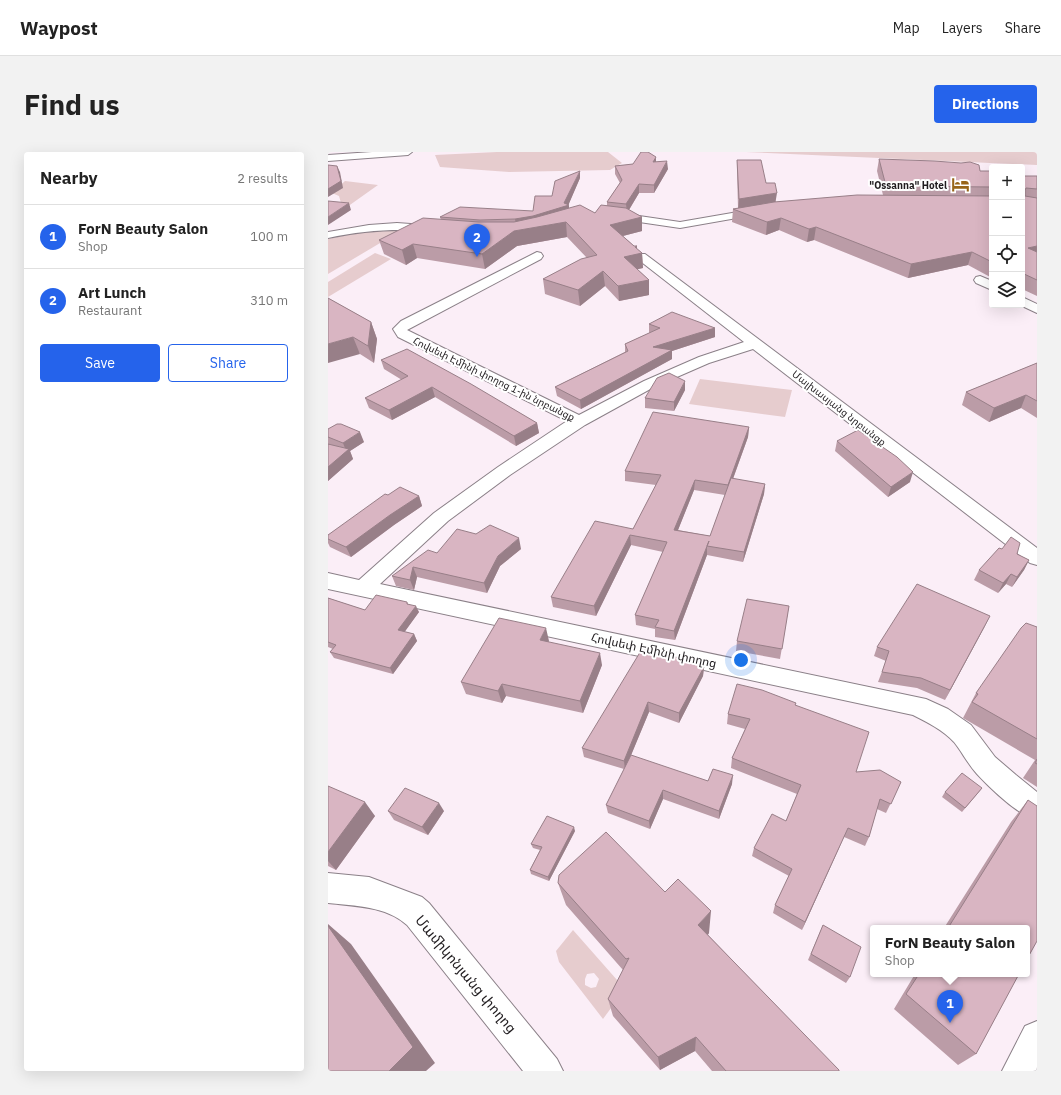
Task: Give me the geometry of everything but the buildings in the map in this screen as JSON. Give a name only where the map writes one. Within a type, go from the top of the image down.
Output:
[{"type":"street","points":[[328,158],[408,152]]},
{"type":"street","points":[[604,214],[680,225],[773,210]]},
{"type":"street","points":[[328,235],[364,228],[385,226],[409,226],[449,230]]},
{"type":"street","name":"Հովսեփ Էմինի փողոց 1-ին նրբանցք","points":[[537,256],[406,324],[400,329],[403,334],[579,421]]},
{"type":"street","name":"Մալխասյանց նրբանցք","points":[[641,257],[1037,558]]},
{"type":"street","points":[[980,280],[989,284]]},
{"type":"street","points":[[1025,303],[1037,309]]},
{"type":"street","name":"Հովսեփ Էմինի փողոց 1-ին նրբանցք","points":[[363,588],[441,517],[504,471],[579,421],[649,384],[704,360],[754,344]]},
{"type":"street","name":"Հովսեփ Էմինի փողոց","points":[[328,581],[917,706],[939,716],[962,733],[986,765],[1006,784],[1037,808]]},
{"type":"street","name":"Մամիկոնյանց փողոց","points":[[328,888],[368,892],[411,908],[505,1020],[545,1071]]},
{"type":"street","points":[[1020,1071],[1037,1038]]},
{"type":"shaded area","points":[[497,152],[608,152],[622,163],[610,170],[509,172],[440,167],[435,155]]},
{"type":"shaded area","points":[[746,152],[1037,152],[1037,165]]},
{"type":"shaded area","points":[[345,181],[378,185],[347,207],[341,203],[339,196],[332,193]]},
{"type":"shaded area","points":[[402,230],[328,274],[328,239],[366,231]]},
{"type":"shaded area","points":[[375,253],[391,259],[328,297],[328,282]]},
{"type":"shaded area","points":[[700,379],[792,390],[785,417],[689,404]]},
{"type":"shaded area","points":[[573,930],[625,989],[603,1019],[559,962],[556,951]],"holes":[[[594,973],[599,979],[596,987],[591,988],[585,985],[587,974]]]},
{"type":"place","name":"\"Ossanna\" Hotel","points":[[960,185]]},
{"type":"place","name":"Art Lunch","points":[[477,257]]},
{"type":"place","name":"ForN Beauty Salon","points":[[950,1023]]}]
